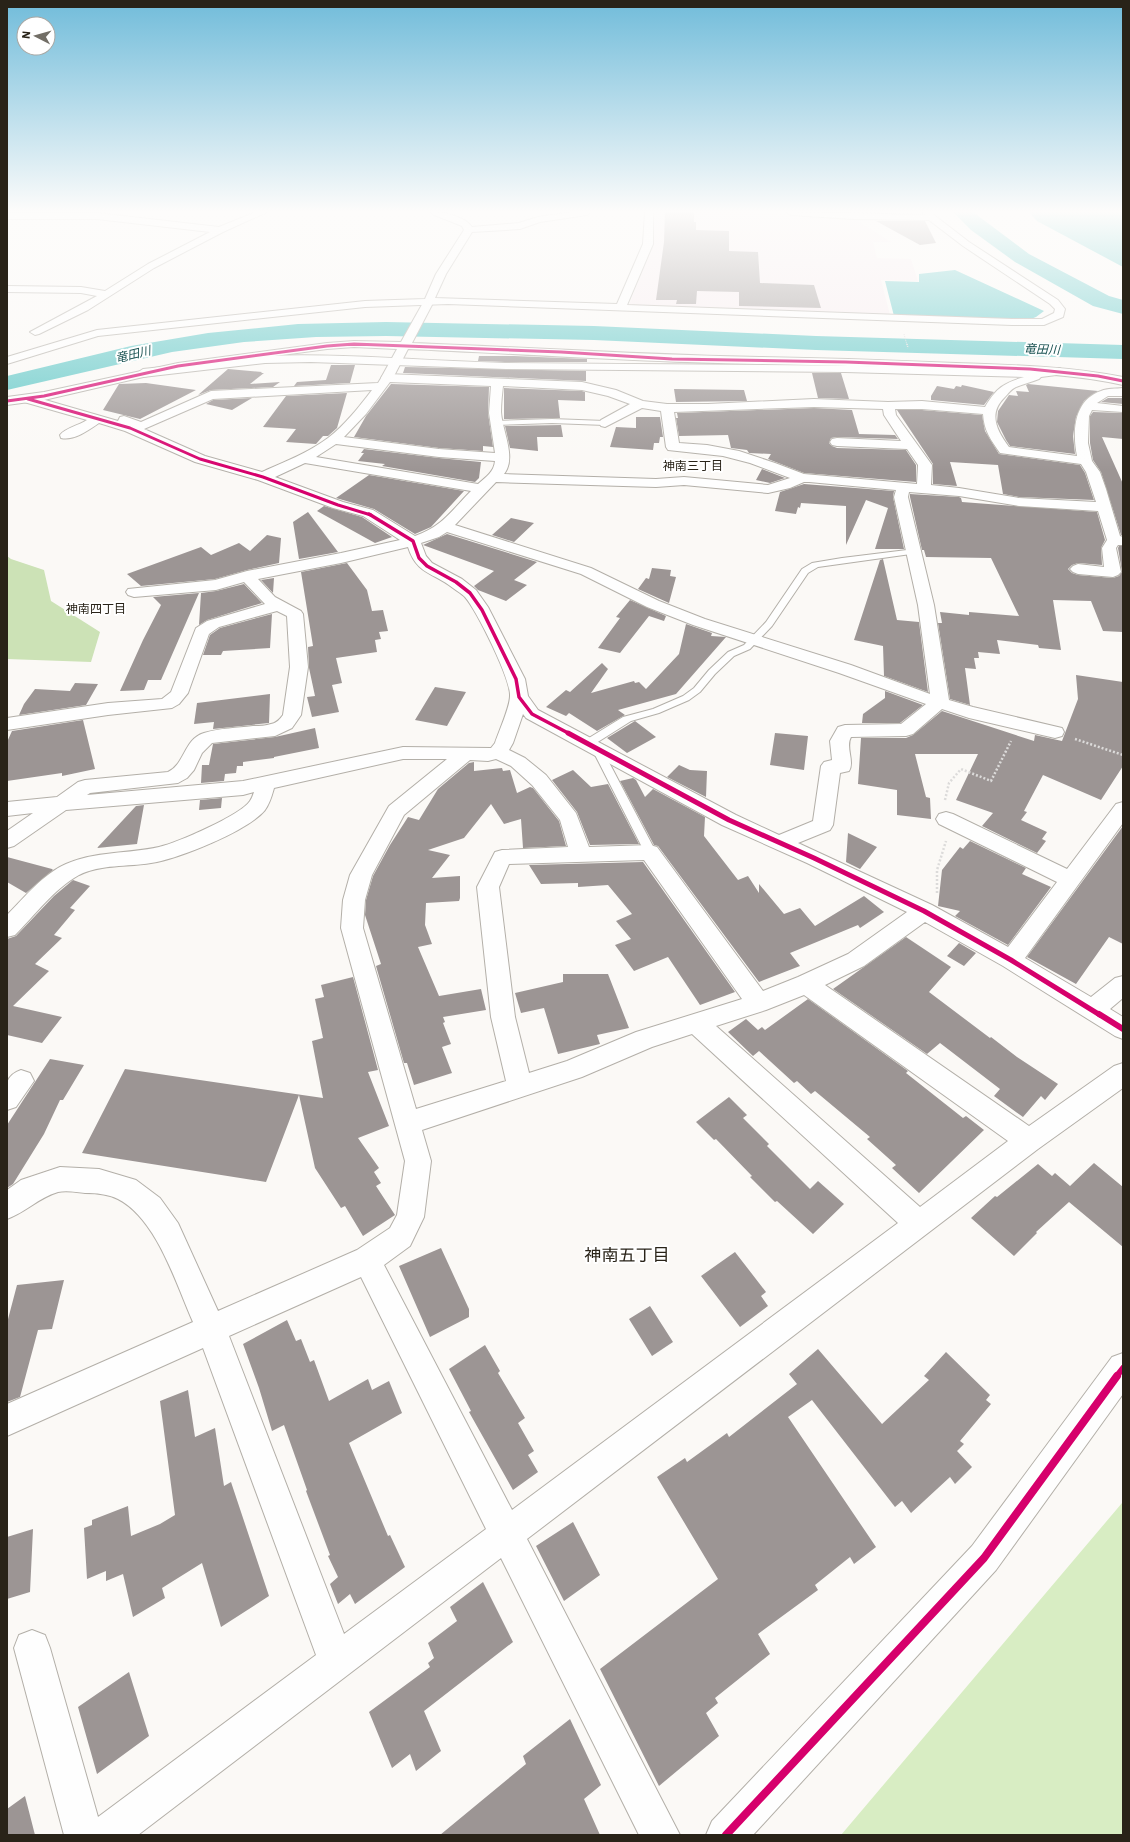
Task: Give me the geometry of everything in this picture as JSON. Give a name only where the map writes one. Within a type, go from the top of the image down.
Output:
[{"type":"street","points":[[100,298],[84,308],[35,332],[97,333],[365,304],[448,301],[1031,323],[1044,322],[1060,315],[1060,308],[1048,298]]},
{"type":"street","points":[[263,477],[334,440],[385,382],[431,298]]},
{"type":"street","points":[[621,307],[625,298]]},
{"type":"street","points":[[7,361],[97,333]]},
{"type":"street","points":[[7,401],[28,399],[185,365],[327,346],[354,344],[576,353],[672,359],[912,364],[1061,371],[1123,381]]},
{"type":"street","points":[[143,373],[260,360],[397,361],[503,366],[678,366],[1048,374]]},
{"type":"street","points":[[850,369],[861,405]]},
{"type":"street","points":[[1061,371],[1024,379],[1010,385],[995,400],[989,411],[990,426],[995,437],[1005,450],[1084,461]]},
{"type":"street","points":[[82,415],[108,415],[142,426],[211,395],[385,382],[497,383],[582,386],[612,393],[640,404],[667,408],[708,408],[814,403],[888,406],[922,405],[989,411]]},
{"type":"street","points":[[134,592],[216,585],[247,576],[341,558],[413,541],[434,534],[445,527],[500,471],[502,457],[495,413],[497,383]]},
{"type":"street","points":[[1078,569],[1113,572],[1109,548],[1119,541],[1092,472],[1084,461],[1081,443],[1083,420],[1087,406],[1095,398],[1106,393],[1123,392]]},
{"type":"street","points":[[28,399],[130,428],[200,459],[263,477],[338,505],[368,513],[413,541],[419,558],[427,566],[456,582],[470,593],[482,610],[513,672],[519,697],[532,714],[729,820],[814,858],[924,911],[1011,960],[1123,1030]]},
{"type":"street","points":[[605,424],[640,404]]},
{"type":"street","points":[[888,406],[890,415],[925,465],[924,488]]},
{"type":"street","points":[[1087,406],[1119,409]]},
{"type":"street","points":[[667,408],[673,447],[705,448],[732,453],[764,462],[802,478],[924,488],[1019,502],[1105,507]]},
{"type":"street","points":[[66,435],[84,428],[97,419]]},
{"type":"street","points":[[1083,420],[1098,422]]},
{"type":"street","points":[[334,440],[439,453],[502,457]]},
{"type":"street","points":[[837,442],[911,445]]},
{"type":"street","points":[[301,458],[394,475],[482,488]]},
{"type":"street","points":[[494,478],[630,489],[684,481],[768,489],[785,485],[802,478]]},
{"type":"street","points":[[904,486],[901,497],[915,551],[926,605],[940,702]]},
{"type":"street","points":[[445,527],[586,571],[653,604],[699,622],[969,712],[1055,732]]},
{"type":"street","points":[[7,842],[85,787],[171,778],[180,774],[187,766],[192,752],[205,739],[215,736],[275,730],[286,724],[292,715],[299,667],[294,614],[269,600],[247,576]]},
{"type":"street","points":[[7,724],[108,709],[166,704],[174,700],[179,693],[202,632],[206,628],[213,624],[279,605]]},
{"type":"street","points":[[7,809],[235,789],[403,753],[420,752],[488,755],[498,752],[504,743],[519,697]]},
{"type":"street","points":[[778,843],[810,832],[823,825],[831,766],[842,767],[839,741],[845,732],[906,730],[940,702]]},
{"type":"street","points":[[498,752],[518,762],[539,780],[569,818],[581,854]]},
{"type":"street","points":[[7,1420],[367,1260],[400,1237],[410,1217],[418,1161],[352,928],[354,900],[360,875],[396,811],[464,755]]},
{"type":"street","points":[[7,929],[55,882],[72,870],[105,861],[161,854],[178,849],[247,816],[257,806],[266,783]]},
{"type":"street","points":[[1011,960],[1123,809]]},
{"type":"street","points":[[946,819],[1071,880]]},
{"type":"street","points":[[520,1087],[503,1017],[488,887],[502,857],[650,852],[758,1003]]},
{"type":"street","points":[[408,1124],[573,1070],[645,1040],[758,1003],[806,984],[856,960],[893,936],[924,911]]},
{"type":"street","points":[[806,984],[1029,1141]]},
{"type":"street","points":[[1092,1010],[1123,985]]},
{"type":"street","points":[[696,1023],[919,1224]]},
{"type":"street","points":[[106,1835],[1029,1141],[1123,1074]]},
{"type":"street","points":[[7,1206],[31,1189],[60,1179],[99,1181],[126,1189],[150,1207],[168,1232],[211,1329],[336,1662]]},
{"type":"street","points":[[367,1260],[660,1835]]},
{"type":"street","points":[[726,1835],[984,1558],[1123,1368]]},
{"type":"street","points":[[32,1648],[84,1835]]},
{"type":"lane","points":[[496,423],[559,421],[605,424]]},
{"type":"lane","points":[[650,852],[592,745],[627,719],[656,711],[686,698],[697,690],[712,672],[731,654],[747,647],[769,624],[805,571],[815,565],[842,560],[915,551]]},
{"type":"path","points":[[900,318],[912,364]]},
{"type":"path","points":[[1055,732],[1123,755]]},
{"type":"shaded area","points":[[632,298],[886,298],[890,315],[629,305]]},
{"type":"green space","points":[[7,556],[11,559],[44,570],[51,601],[100,632],[91,662],[7,659]]},
{"type":"green space","points":[[1123,1500],[1123,1835],[841,1835],[1122,1503]]},
{"type":"water","points":[[889,298],[1016,298],[1044,311],[1036,317],[1026,321],[894,316]]},
{"type":"building","points":[[656,298],[696,298],[696,304],[676,304],[677,300],[656,300]]},
{"type":"building","points":[[739,298],[818,298],[821,308],[739,306]]},
{"type":"building","points":[[479,356],[587,359],[587,362],[478,361]]},
{"type":"building","points":[[331,365],[355,365],[350,383],[294,386],[297,382],[326,380]]},
{"type":"building","points":[[405,367],[586,371],[586,381],[403,373]]},
{"type":"building","points":[[228,369],[264,373],[250,384],[280,382],[273,387],[211,390],[198,395]]},
{"type":"building","points":[[812,373],[841,373],[849,399],[818,398]]},
{"type":"building","points":[[146,383],[196,390],[140,419],[103,410],[119,384]]},
{"type":"building","points":[[391,384],[489,387],[488,413],[493,447],[483,446],[483,451],[439,448],[354,437],[366,416]]},
{"type":"building","points":[[962,385],[994,392],[984,405],[931,400],[931,396],[937,386],[954,389],[956,386],[961,387]]},
{"type":"building","points":[[1026,385],[1098,391],[1084,401],[1076,417],[1073,436],[1075,454],[1010,446],[997,422],[998,411],[1009,395],[1018,396],[1016,391],[1029,392]]},
{"type":"building","points":[[504,388],[582,391],[585,392],[585,401],[558,400],[560,418],[504,419]]},
{"type":"building","points":[[674,389],[744,390],[747,401],[676,402]]},
{"type":"building","points":[[347,393],[337,428],[328,436],[323,436],[316,444],[286,442],[296,429],[263,427],[286,396]]},
{"type":"building","points":[[252,398],[232,410],[206,404],[213,400]]},
{"type":"building","points":[[1108,398],[1123,398],[1123,404],[1101,402]]},
{"type":"building","points":[[814,408],[852,410],[859,434],[895,435],[898,439],[837,437],[831,438],[829,443],[837,448],[906,450],[916,465],[916,482],[804,473],[768,459],[771,454],[749,453],[747,450],[731,448],[728,435],[679,436],[676,418],[678,418],[677,413]]},
{"type":"building","points":[[897,410],[922,410],[982,415],[985,431],[999,454],[1080,465],[1085,473],[1094,500],[1019,497],[1003,494],[998,465],[950,462],[957,486],[933,484],[933,464]]},
{"type":"building","points":[[1093,412],[1123,413],[1123,439],[1102,437],[1123,484],[1123,535],[1121,535],[1101,472],[1093,460],[1090,443],[1090,416]]},
{"type":"building","points":[[636,417],[660,417],[663,437],[660,437],[659,443],[654,443],[653,450],[610,447],[616,427],[636,428]]},
{"type":"building","points":[[561,425],[563,437],[537,437],[538,451],[510,448],[505,426]]},
{"type":"building","points":[[364,449],[481,462],[479,478],[475,482],[382,466],[385,464],[358,461],[364,453],[361,453]]},
{"type":"building","points":[[762,469],[785,478],[770,483],[756,480]]},
{"type":"building","points":[[369,475],[464,491],[431,527],[415,534],[374,509],[336,498]]},
{"type":"building","points":[[804,484],[894,491],[893,497],[904,549],[875,549],[888,508],[866,500],[846,545],[846,506],[801,503],[796,514],[775,511],[780,492]]},
{"type":"building","points":[[910,494],[959,497],[961,498],[962,502],[1097,512],[1105,540],[1101,548],[1102,565],[1078,563],[1072,565],[1068,569],[1072,573],[1078,575],[1113,578],[1119,576],[1122,572],[1118,548],[1119,546],[1123,546],[1123,632],[1103,631],[1091,601],[1053,600],[1061,650],[1039,648],[1038,645],[997,640],[1000,654],[978,652],[979,658],[974,658],[976,669],[965,668],[970,705],[950,699],[938,623],[942,623],[940,612],[969,615],[969,612],[1019,616],[991,558],[926,557],[924,550],[922,550]]},
{"type":"building","points":[[324,506],[362,517],[392,537],[375,543],[317,511]]},
{"type":"building","points":[[308,512],[338,552],[299,559],[293,522]]},
{"type":"building","points":[[511,518],[534,523],[514,542],[492,535]]},
{"type":"building","points":[[447,534],[537,562],[514,580],[527,585],[506,601],[478,590],[474,586],[494,571],[423,545]]},
{"type":"building","points":[[267,535],[281,538],[279,563],[215,579],[141,586],[127,574],[201,547],[211,555],[239,543],[250,551]]},
{"type":"building","points":[[883,559],[897,620],[919,622],[928,692],[884,676],[883,646],[854,640],[880,560]]},
{"type":"building","points":[[347,563],[367,590],[372,611],[383,610],[388,631],[379,632],[381,639],[375,640],[377,652],[336,658],[342,683],[332,685],[339,712],[312,717],[307,697],[315,696],[309,668],[308,647],[313,646],[301,572]]},
{"type":"building","points":[[652,568],[671,570],[670,576],[676,577],[669,603],[638,589],[646,578],[649,579]]},
{"type":"building","points":[[274,578],[273,593],[261,580]]},
{"type":"building","points":[[244,584],[262,603],[207,620],[199,625],[201,593]]},
{"type":"building","points":[[199,593],[161,680],[148,680],[144,690],[120,691],[161,605],[153,597]]},
{"type":"building","points":[[630,600],[666,616],[664,621],[649,616],[620,653],[598,648],[620,618],[616,617]]},
{"type":"building","points":[[272,614],[270,648],[223,651],[221,655],[203,655],[210,635],[220,628]]},
{"type":"building","points":[[686,624],[712,633],[711,636],[726,637],[676,694],[618,710],[625,715],[597,731],[569,713],[566,716],[546,707],[566,690],[570,692],[602,663],[608,669],[591,693],[634,681],[635,683],[639,682],[646,689],[679,654]]},
{"type":"building","points":[[1076,675],[1123,682],[1123,766],[1101,800],[1043,775],[1024,811],[1027,812],[1021,820],[1047,832],[1042,839],[1046,841],[1037,853],[982,826],[993,813],[956,800],[978,754],[915,754],[926,797],[930,798],[931,819],[897,815],[897,790],[858,784],[861,738],[906,738],[913,735],[942,711],[1034,741],[1035,735],[1062,741],[1078,699]]},
{"type":"building","points":[[75,683],[98,684],[86,705],[19,715],[24,704],[35,689],[70,691]]},
{"type":"building","points":[[435,687],[466,692],[447,726],[415,720]]},
{"type":"building","points":[[885,691],[923,705],[900,723],[862,723],[863,714],[885,698]]},
{"type":"building","points":[[270,694],[269,723],[213,729],[214,722],[194,724],[197,703]]},
{"type":"building","points":[[83,720],[95,769],[62,776],[62,773],[7,781],[7,742],[12,731]]},
{"type":"building","points":[[635,721],[656,737],[627,753],[607,738]]},
{"type":"building","points":[[315,728],[319,748],[274,758],[243,762],[243,766],[237,766],[236,773],[225,774],[224,781],[201,783],[202,765],[209,765],[213,744],[275,737]]},
{"type":"building","points":[[775,733],[808,736],[804,770],[770,765]]},
{"type":"building","points":[[474,762],[474,771],[502,768],[503,771],[510,770],[517,793],[530,787],[533,788],[559,821],[566,846],[523,848],[521,819],[504,824],[491,804],[464,838],[428,850],[450,855],[432,878],[460,876],[460,898],[459,901],[426,903],[425,925],[432,944],[418,947],[439,996],[481,989],[486,1010],[443,1017],[445,1022],[443,1023],[451,1044],[442,1047],[452,1073],[414,1085],[407,1063],[404,1063],[376,966],[381,964],[365,915],[366,900],[373,876],[408,817],[419,820],[438,789],[469,763]]},
{"type":"building","points":[[679,765],[690,770],[707,771],[706,797],[667,777]]},
{"type":"building","points":[[573,770],[591,787],[608,784],[639,844],[590,845],[577,812],[552,780]]},
{"type":"building","points":[[633,778],[636,780],[645,797],[653,789],[705,817],[704,836],[738,880],[748,876],[759,893],[759,884],[784,914],[800,908],[815,926],[864,896],[884,912],[860,928],[858,925],[790,953],[800,966],[759,982],[658,846],[654,845],[620,781]]},
{"type":"building","points":[[222,798],[221,808],[199,810],[200,800]]},
{"type":"building","points":[[144,805],[137,844],[97,848],[136,806]]},
{"type":"building","points":[[1123,826],[1123,944],[1109,937],[1076,984],[1027,957]]},
{"type":"building","points":[[848,833],[877,847],[860,869],[846,862]]},
{"type":"building","points":[[970,841],[1026,868],[1022,874],[1051,887],[1008,945],[955,916],[960,911],[938,906],[942,870],[960,847],[963,849]]},
{"type":"building","points":[[7,857],[53,870],[26,893],[7,882]]},
{"type":"building","points":[[643,862],[735,992],[700,1005],[668,957],[634,971],[615,945],[631,939],[616,921],[632,914],[608,885],[578,887],[578,883],[541,884],[529,865]]},
{"type":"building","points":[[73,880],[90,886],[70,908],[75,910],[54,935],[62,938],[35,964],[49,971],[13,1006],[62,1017],[42,1043],[7,1035],[7,939],[16,936],[54,896]]},
{"type":"building","points":[[906,937],[951,967],[929,992],[990,1038],[991,1037],[1017,1057],[1058,1084],[1045,1100],[1041,1096],[1023,1117],[994,1096],[1000,1089],[940,1043],[927,1054],[833,989]]},
{"type":"building","points":[[959,943],[976,953],[964,966],[947,956]]},
{"type":"building","points":[[563,974],[608,974],[629,1028],[597,1035],[600,1044],[558,1054],[544,1008],[521,1013],[515,993],[563,982]]},
{"type":"building","points":[[353,977],[378,1070],[368,1072],[389,1126],[358,1138],[379,1168],[374,1172],[381,1183],[376,1186],[395,1215],[363,1236],[345,1206],[341,1208],[315,1168],[299,1095],[266,1182],[82,1153],[125,1069],[323,1098],[312,1041],[323,1038],[315,999],[324,997],[321,985]]},
{"type":"building","points":[[808,999],[908,1071],[906,1073],[963,1118],[966,1116],[984,1130],[919,1193],[892,1168],[896,1165],[867,1139],[870,1137],[815,1091],[811,1094],[797,1081],[794,1083],[759,1051],[753,1056],[728,1032],[746,1019],[758,1030],[762,1027],[765,1030]]},
{"type":"building","points":[[50,1059],[84,1065],[63,1100],[60,1100],[44,1134],[13,1184],[7,1188],[7,1125]]},
{"type":"building","points":[[729,1097],[747,1115],[743,1118],[769,1144],[767,1146],[810,1189],[818,1181],[844,1204],[813,1234],[777,1201],[775,1202],[716,1139],[714,1140],[696,1122]]},
{"type":"building","points":[[1094,1163],[1123,1187],[1123,1247],[1069,1202],[1036,1232],[1037,1233],[1014,1256],[971,1218],[995,1196],[997,1197],[1038,1164],[1052,1176],[1055,1173],[1070,1186]]},
{"type":"building","points":[[441,1248],[469,1309],[469,1317],[430,1337],[399,1266]]},
{"type":"building","points":[[735,1252],[766,1292],[761,1296],[768,1306],[740,1327],[701,1276]]},
{"type":"building","points":[[64,1280],[52,1329],[38,1330],[20,1397],[7,1402],[7,1323],[17,1285]]},
{"type":"building","points":[[650,1306],[673,1342],[652,1356],[629,1319]]},
{"type":"building","points":[[287,1320],[296,1341],[301,1339],[310,1362],[314,1360],[329,1401],[368,1379],[372,1390],[389,1381],[402,1413],[349,1443],[388,1536],[390,1535],[405,1567],[355,1604],[350,1594],[338,1604],[330,1584],[338,1577],[328,1556],[330,1555],[306,1491],[307,1490],[284,1425],[272,1431],[259,1388],[243,1344]]},
{"type":"building","points":[[485,1345],[500,1371],[498,1373],[525,1418],[518,1423],[534,1451],[528,1455],[538,1472],[513,1490],[469,1412],[471,1411],[449,1369]]},
{"type":"building","points":[[818,1349],[882,1424],[929,1380],[924,1376],[946,1352],[990,1395],[986,1400],[991,1404],[960,1441],[964,1444],[957,1451],[972,1467],[955,1484],[950,1477],[911,1513],[902,1501],[895,1507],[812,1400],[788,1417],[876,1547],[854,1564],[850,1557],[815,1585],[818,1590],[758,1634],[770,1654],[715,1698],[718,1703],[706,1713],[719,1736],[659,1786],[600,1669],[718,1579],[657,1477],[685,1458],[687,1462],[727,1433],[729,1437],[797,1384],[789,1374]]},
{"type":"building","points":[[188,1390],[195,1437],[215,1428],[224,1486],[231,1482],[269,1596],[221,1627],[202,1563],[162,1588],[165,1598],[133,1617],[123,1574],[106,1581],[106,1571],[87,1579],[84,1528],[92,1525],[92,1520],[128,1506],[131,1536],[160,1524],[175,1515],[160,1401]]},
{"type":"building","points":[[573,1522],[600,1575],[564,1601],[536,1546]]},
{"type":"building","points":[[33,1529],[30,1592],[7,1599],[7,1537]]},
{"type":"building","points":[[483,1582],[513,1642],[424,1711],[441,1751],[416,1771],[410,1754],[392,1768],[369,1712],[430,1667],[428,1663],[434,1658],[428,1643],[457,1621],[450,1607]]},
{"type":"building","points":[[129,1672],[149,1736],[97,1774],[78,1707]]},
{"type":"building","points":[[570,1719],[601,1785],[584,1799],[600,1835],[440,1835],[526,1764],[523,1756]]},
{"type":"building","points":[[25,1796],[35,1835],[7,1835],[7,1809]]},
{"type":"waterway","points":[[1095,298],[1123,307]]},
{"type":"waterway","name":"竜田川","points":[[7,383],[110,358],[172,345],[244,335],[351,329],[594,333],[816,343],[1123,352]]},
{"type":"cycle path","points":[[7,401],[44,396],[178,366],[327,346],[354,344],[561,352],[672,359],[846,362],[1030,369],[1098,376],[1123,381]]},
{"type":"cycle path","points":[[28,399],[130,428],[200,459],[263,477],[338,505],[368,513],[413,541],[419,558],[427,566],[456,582],[470,593],[482,610],[516,679],[519,697],[532,714],[596,747],[729,820],[814,858],[924,911],[1011,960],[1123,1029]]},
{"type":"cycle path","points":[[726,1835],[984,1558],[1123,1368]]},
{"type":"district","name":"神南三丁目","points":[[693,465]]},
{"type":"district","name":"神南四丁目","points":[[96,608]]},
{"type":"district","name":"神南五丁目","points":[[627,1255]]}]
